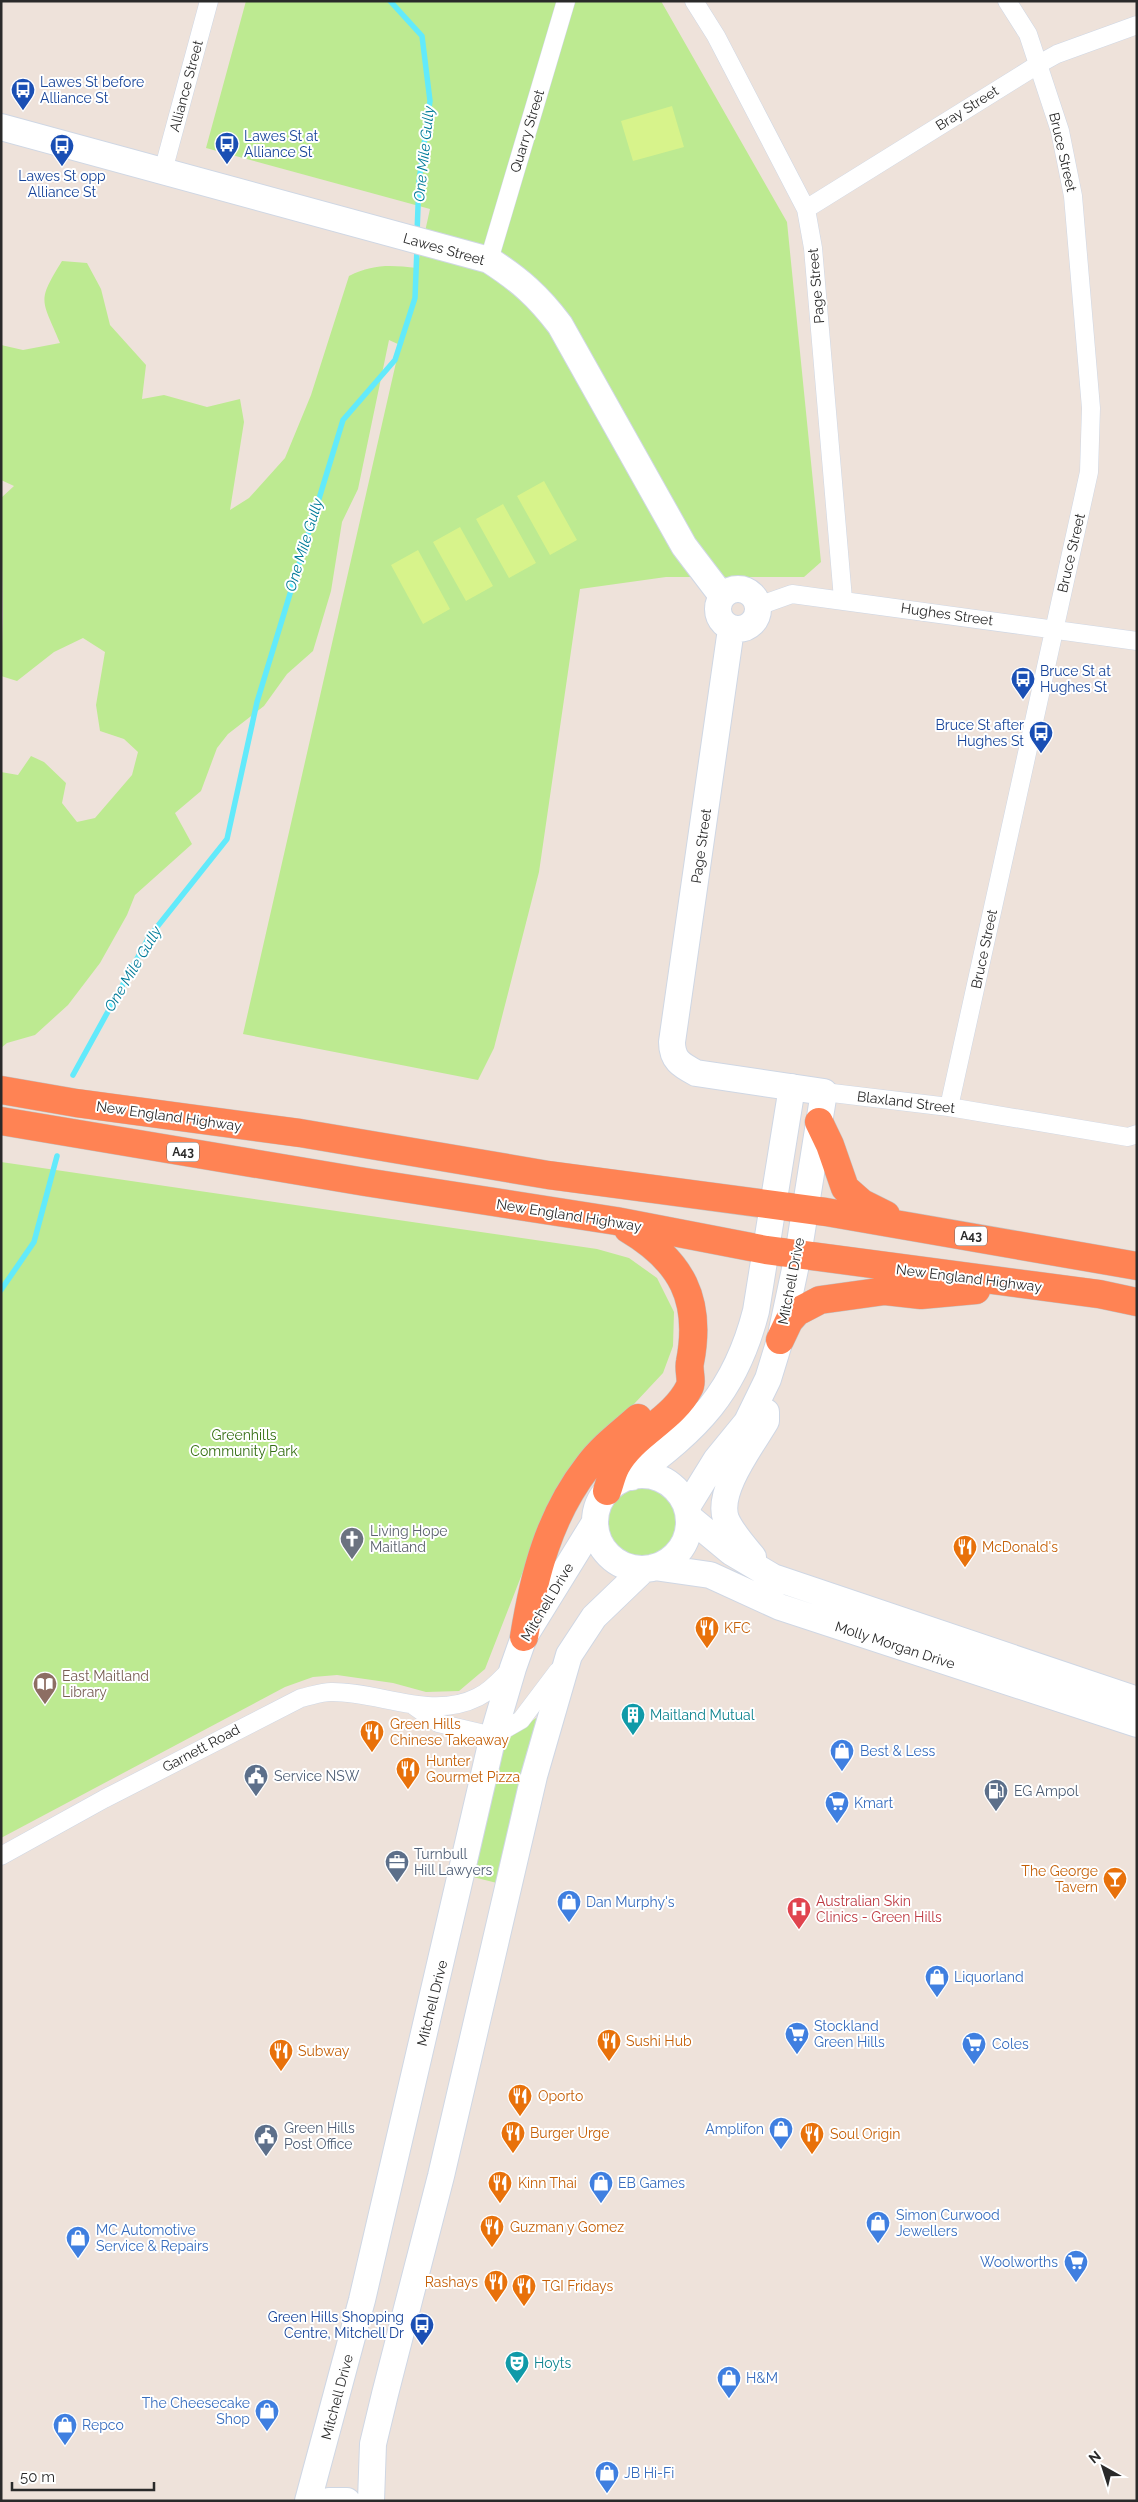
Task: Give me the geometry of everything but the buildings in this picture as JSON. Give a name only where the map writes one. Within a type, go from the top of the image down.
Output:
[{"type":"highway","name":"New England Highway","points":[[1,1090],[76,1103],[300,1133],[554,1176],[804,1208],[1137,1266]]},
{"type":"highway","name":"New England Highway","points":[[1,1121],[365,1182],[616,1221],[766,1250],[1099,1294],[1137,1302]]},
{"type":"highway","points":[[819,1122],[830,1145],[845,1188],[875,1210],[908,1225]]},
{"type":"highway","points":[[607,1491],[616,1466],[622,1458],[677,1405],[690,1387],[689,1364],[694,1346],[695,1329],[693,1311],[686,1287],[674,1264],[659,1250],[616,1221]]},
{"type":"highway","points":[[780,1340],[789,1321],[797,1312],[820,1300],[885,1291],[922,1295],[1032,1286]]},
{"type":"highway","points":[[524,1637],[532,1589],[540,1557],[553,1525],[570,1492],[588,1465],[612,1440],[664,1396],[689,1364]]},
{"type":"main road","name":"Lawes Street","points":[[1,127],[489,260],[517,278],[540,298],[560,325],[684,546],[722,596]]},
{"type":"main road","points":[[740,589],[751,594],[758,606],[756,619],[745,628],[731,628],[725,625],[718,614],[719,601],[722,596],[727,592],[740,589]]},
{"type":"main road","name":"Page Street","points":[[677,1063],[672,1053],[672,1042],[731,628]]},
{"type":"main road","name":"Blaxland Street","points":[[677,1063],[696,1073],[824,1092]]},
{"type":"main road","name":"Mitchell Drive","points":[[632,1477],[666,1452],[692,1428],[724,1390],[748,1342],[756,1311],[792,1087]]},
{"type":"main road","name":"Mitchell Drive","points":[[688,1512],[716,1460],[746,1422],[768,1379],[780,1340],[798,1255],[824,1092]]},
{"type":"main road","points":[[768,1379],[766,1421],[733,1476],[725,1496],[725,1503],[726,1518],[737,1538],[773,1577]]},
{"type":"main road","points":[[646,1475],[660,1479],[671,1486],[688,1512],[684,1543],[675,1555],[662,1565],[649,1568],[620,1564],[605,1552],[597,1536],[595,1522],[600,1502],[607,1491],[618,1483],[632,1477],[646,1475]]},
{"type":"main road","name":"Molly Morgan Drive","points":[[688,1512],[731,1552],[773,1577],[1137,1700]]},
{"type":"main road","name":"Mitchell Drive","points":[[308,2501],[362,2300],[493,1736],[524,1637],[595,1522]]},
{"type":"main road","points":[[371,2501],[373,2444],[441,2176],[534,1776],[569,1655],[594,1617],[649,1568]]},
{"type":"main road","name":"Molly Morgan Drive","points":[[649,1568],[710,1576],[780,1607],[1137,1724]]},
{"type":"main road","points":[[329,2501],[348,2501]]},
{"type":"street","name":"Alliance Street","points":[[163,172],[209,1]]},
{"type":"street","name":"Quarry Street","points":[[489,260],[566,1]]},
{"type":"street","name":"Page Street","points":[[694,1],[716,36],[806,208],[813,248],[843,599]]},
{"type":"street","name":"Bruce Street","points":[[949,1107],[1089,472],[1091,408],[1073,196],[1060,131],[1039,64],[1028,34],[1007,1]]},
{"type":"street","name":"Bray Street","points":[[806,208],[1057,54],[1137,25]]},
{"type":"street","name":"Hughes Street","points":[[758,606],[792,594],[843,599],[1137,641]]},
{"type":"street","name":"Blaxland Street","points":[[824,1092],[949,1107],[1128,1137],[1137,1134]]},
{"type":"street","points":[[493,1736],[509,1729],[522,1720],[569,1655]]},
{"type":"street","name":"Garnett Road","points":[[1,1856],[104,1799],[301,1698],[330,1692],[356,1694],[414,1706],[464,1703],[479,1697],[493,1688],[513,1668]]},
{"type":"street","name":"Garnett Road","points":[[414,1706],[438,1723],[493,1736]]},
{"type":"green space","points":[[246,1],[661,1],[787,222],[821,562],[804,577],[666,577],[580,589],[539,872],[494,1048],[478,1080],[243,1034],[400,345],[389,340],[358,489],[342,522],[331,591],[313,651],[287,674],[264,706],[228,734],[217,748],[201,791],[175,813],[192,844],[135,895],[127,915],[100,963],[68,1005],[35,1035],[7,1043],[1,1048],[1,772],[18,775],[31,756],[44,762],[66,783],[62,803],[77,822],[95,818],[132,775],[138,752],[124,739],[100,731],[96,705],[105,652],[83,638],[54,652],[17,681],[1,676],[3,616],[1,498],[14,486],[1,480],[1,345],[23,350],[60,343],[44,301],[48,285],[62,261],[87,263],[101,289],[110,325],[146,365],[142,399],[164,395],[207,407],[240,399],[244,422],[230,510],[249,498],[285,458],[311,395],[349,276],[366,269],[382,266],[417,268],[430,209],[206,148]]},
{"type":"green space","points":[[672,106],[684,147],[633,161],[621,121]]},
{"type":"green space","points":[[544,481],[577,540],[550,555],[517,496]]},
{"type":"green space","points":[[503,504],[536,563],[509,578],[476,519]]},
{"type":"green space","points":[[460,527],[493,586],[466,601],[433,542]]},
{"type":"green space","points":[[418,550],[450,609],[423,624],[391,565]]},
{"type":"green space","name":"Greenhills Community Park","points":[[1,1162],[597,1249],[629,1258],[657,1278],[674,1312],[673,1346],[663,1373],[582,1454],[543,1520],[485,1669],[459,1691],[426,1692],[393,1683],[337,1675],[313,1677],[285,1687],[1,1838]]},
{"type":"green space","points":[[642,1488],[655,1491],[666,1498],[673,1509],[676,1522],[673,1535],[666,1546],[655,1553],[642,1556],[629,1553],[618,1546],[611,1535],[608,1522],[611,1509],[618,1498],[629,1491]]},
{"type":"green space","points":[[536,1718],[539,1724],[501,1884],[473,1877],[505,1741]]},
{"type":"waterway","name":"One Mile Gully","points":[[390,1],[422,36],[430,101],[419,181],[417,233]]},
{"type":"waterway","name":"One Mile Gully","points":[[73,1075],[149,937],[227,839],[257,702],[343,420],[395,360],[415,298],[417,248]]},
{"type":"waterway","name":"One Mile Gully","points":[[1,1290],[34,1242],[57,1156]]},
{"type":"place","name":"Lawes St before Alliance St","points":[[23,111]]},
{"type":"place","name":"Lawes St at Alliance St","points":[[227,165]]},
{"type":"place","name":"Lawes St opp Alliance St","points":[[62,167]]},
{"type":"place","name":"Bruce St at Hughes St","points":[[1023,700]]},
{"type":"place","name":"Bruce St after Hughes St","points":[[1041,754]]},
{"type":"place","name":"Living Hope Maitland","points":[[352,1560]]},
{"type":"place","name":"McDonald's","points":[[965,1568]]},
{"type":"place","name":"KFC","points":[[707,1649]]},
{"type":"place","name":"East Maitland Library","points":[[45,1705]]},
{"type":"place","name":"Maitland Mutual","points":[[633,1736]]},
{"type":"place","name":"Green Hills Chinese Takeaway","points":[[372,1753]]},
{"type":"place","name":"Best & Less","points":[[842,1772]]},
{"type":"place","name":"Hunter Gourmet Pizza","points":[[408,1790]]},
{"type":"place","name":"Service NSW","points":[[256,1797]]},
{"type":"place","name":"EG Ampol","points":[[996,1812]]},
{"type":"place","name":"Kmart","points":[[837,1824]]},
{"type":"place","name":"Turnbull Hill Lawyers","points":[[397,1883]]},
{"type":"place","name":"The George Tavern","points":[[1115,1900]]},
{"type":"place","name":"Dan Murphy's","points":[[569,1923]]},
{"type":"place","name":"Australian Skin Clinics - Green Hills","points":[[799,1930]]},
{"type":"place","name":"Liquorland","points":[[937,1998]]},
{"type":"place","name":"Stockland Green Hills","points":[[797,2055]]},
{"type":"place","name":"Sushi Hub","points":[[609,2062]]},
{"type":"place","name":"Coles","points":[[974,2065]]},
{"type":"place","name":"Subway","points":[[281,2072]]},
{"type":"place","name":"Oporto","points":[[520,2117]]},
{"type":"place","name":"Amplifon","points":[[781,2150]]},
{"type":"place","name":"Burger Urge","points":[[513,2154]]},
{"type":"place","name":"Soul Origin","points":[[812,2155]]},
{"type":"place","name":"Green Hills Post Office","points":[[266,2157]]},
{"type":"place","name":"Kinn Thai","points":[[500,2204]]},
{"type":"place","name":"EB Games","points":[[601,2204]]},
{"type":"place","name":"Simon Curwood Jewellers","points":[[878,2244]]},
{"type":"place","name":"Guzman y Gomez","points":[[492,2248]]},
{"type":"place","name":"MC Automotive Service & Repairs","points":[[78,2259]]},
{"type":"place","name":"Woolworths","points":[[1076,2283]]},
{"type":"place","name":"Rashays","points":[[496,2303]]},
{"type":"place","name":"TGI Fridays","points":[[524,2307]]},
{"type":"place","name":"Green Hills Shopping Centre, Mitchell Dr","points":[[422,2346]]},
{"type":"place","name":"Hoyts","points":[[517,2384]]},
{"type":"place","name":"H&M","points":[[729,2399]]},
{"type":"place","name":"The Cheesecake Shop","points":[[267,2432]]},
{"type":"place","name":"Repco","points":[[65,2446]]},
{"type":"place","name":"JB Hi-Fi","points":[[607,2494]]}]
